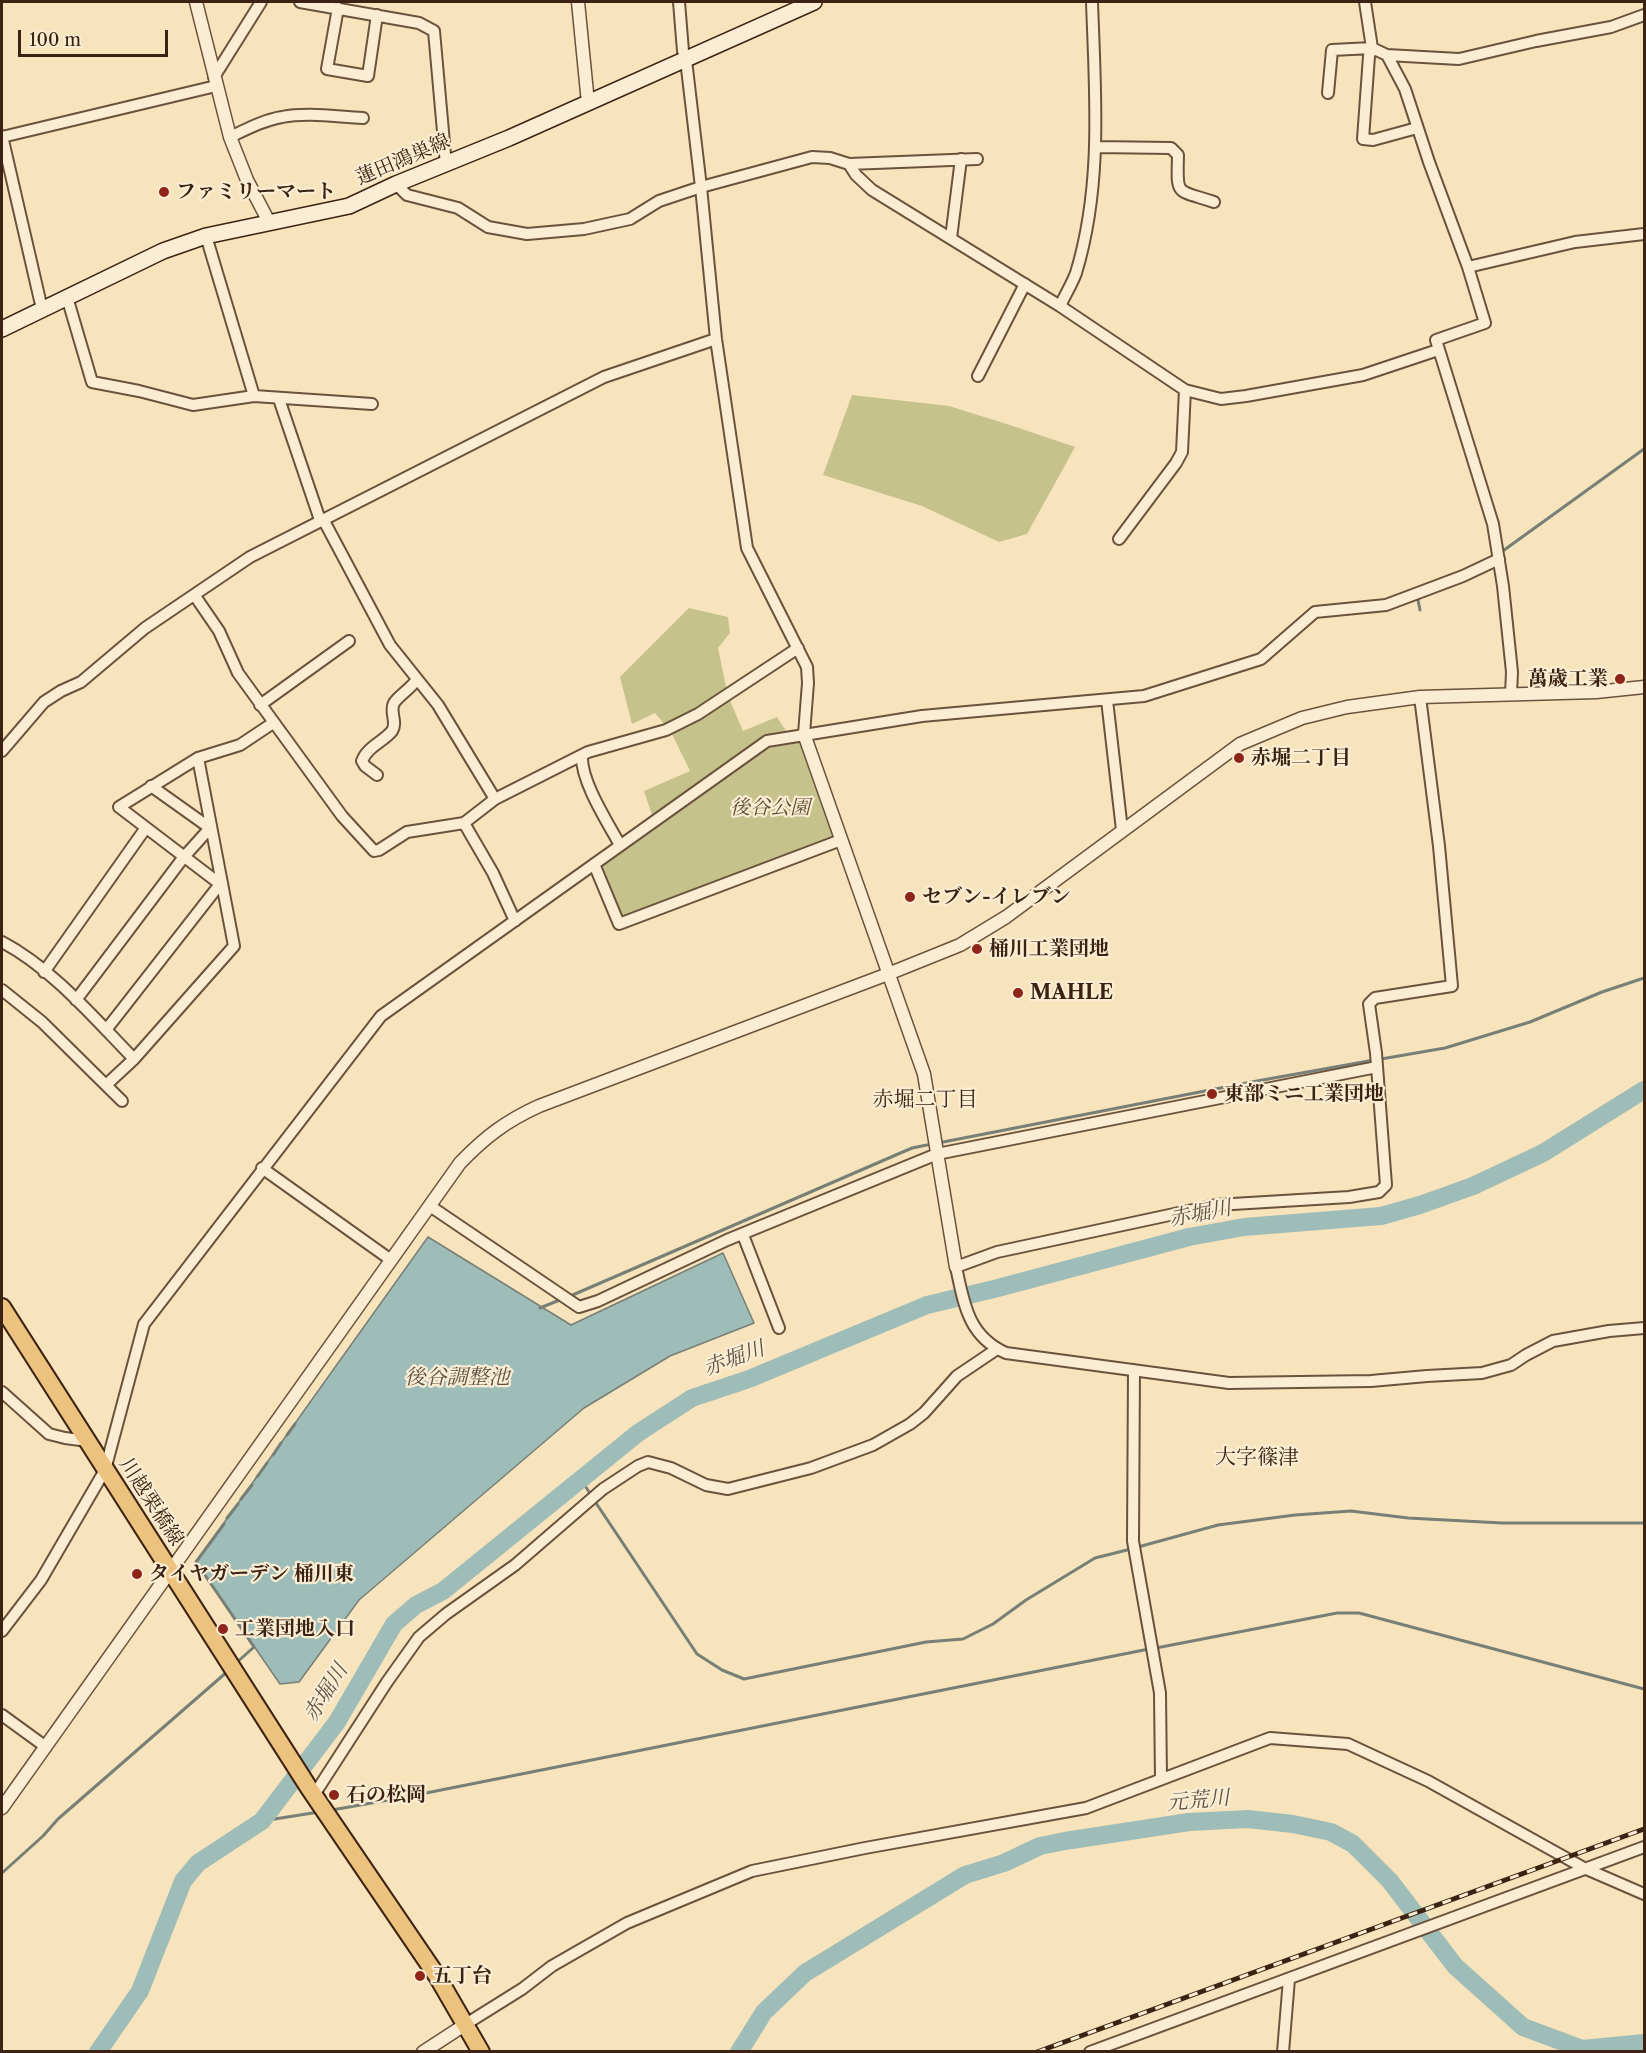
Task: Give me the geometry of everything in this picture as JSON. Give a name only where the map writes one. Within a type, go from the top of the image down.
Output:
[{"type":"main road","name":"蓮田鴻巣線","points":[[2,329],[163,251],[206,236],[349,206],[686,60],[813,2]]},
{"type":"main road","name":"川越栗橋線","points":[[2,1307],[295,1767],[424,1957],[481,2052]]},
{"type":"street","points":[[196,2],[230,137],[247,180],[269,222]]},
{"type":"street","points":[[42,309],[2,137],[215,82],[261,2]]},
{"type":"street","points":[[300,2],[419,23],[434,31],[446,165]]},
{"type":"street","points":[[578,2],[588,103]]},
{"type":"street","points":[[679,2],[716,339],[747,548],[807,667],[804,734],[924,1074],[956,1267],[967,1314],[980,1335],[997,1349],[1006,1353],[1229,1383],[1371,1381],[1468,1375],[1511,1365],[1526,1354],[1553,1341],[1609,1331],[1644,1328]]},
{"type":"street","points":[[1060,306],[1076,274],[1091,204],[1096,147],[1092,2]]},
{"type":"street","points":[[1365,2],[1372,48],[1369,56],[1363,139],[1373,140],[1418,128]]},
{"type":"street","points":[[338,8],[327,69],[358,75],[368,76],[377,15]]},
{"type":"street","points":[[1328,93],[1332,50],[1372,48],[1387,55],[1459,59],[1611,27],[1644,15]]},
{"type":"street","points":[[1387,55],[1405,89],[1485,322],[1436,340],[1493,524],[1512,672],[1511,694]]},
{"type":"street","points":[[230,137],[280,117],[294,115],[363,118]]},
{"type":"street","points":[[1096,147],[1172,148],[1178,155],[1177,186],[1181,191],[1214,202]]},
{"type":"street","points":[[396,184],[407,195],[458,208],[488,227],[527,234],[584,229],[630,219],[659,201],[701,187],[812,157],[830,158],[849,164],[977,159]]},
{"type":"street","points":[[951,238],[961,159]]},
{"type":"street","points":[[849,164],[856,175],[872,190],[1060,306],[1185,390],[1221,399],[1246,396],[1363,375],[1438,350]]},
{"type":"street","points":[[1468,267],[1575,243],[1644,234]]},
{"type":"street","points":[[206,236],[254,396]]},
{"type":"street","points":[[978,376],[1025,284]]},
{"type":"street","points":[[67,297],[92,382],[193,405],[254,396],[372,404]]},
{"type":"street","points":[[2,751],[44,702],[81,682],[145,628],[250,557],[604,377],[716,339]]},
{"type":"street","points":[[1119,539],[1182,452],[1185,390]]},
{"type":"street","points":[[279,399],[322,519],[390,645],[438,705],[495,799]]},
{"type":"street","points":[[2,1631],[41,1580],[105,1470],[144,1324],[381,1016],[767,741],[922,716],[1144,696],[1261,659],[1315,612],[1386,604],[1463,576],[1499,559]]},
{"type":"street","points":[[195,596],[219,631],[238,673],[260,705],[342,816],[374,851],[406,832],[464,823],[495,799],[588,752],[666,730],[698,714],[798,648]]},
{"type":"street","points":[[260,705],[349,641]]},
{"type":"street","points":[[377,775],[365,766],[362,761],[364,755],[392,730],[395,725],[392,710],[394,704],[413,687],[417,679]]},
{"type":"street","points":[[2,1809],[460,1163],[478,1144],[513,1118],[574,1092],[949,950],[1006,917],[1239,744],[1302,718],[1347,707],[1420,697],[1596,692],[1644,687]]},
{"type":"street","points":[[956,1267],[997,1252],[1216,1205],[1348,1197],[1379,1192],[1386,1185],[1377,1067],[1369,1004],[1375,998],[1452,986],[1439,846],[1420,697]]},
{"type":"street","points":[[1107,700],[1122,830]]},
{"type":"street","points":[[220,885],[118,807],[198,758],[240,745],[273,723]]},
{"type":"street","points":[[582,755],[593,795],[620,845]]},
{"type":"street","points":[[106,1085],[134,1059],[234,946],[220,885],[198,758]]},
{"type":"street","points":[[151,786],[210,828]]},
{"type":"street","points":[[464,823],[493,873],[515,921]]},
{"type":"street","points":[[76,1000],[183,858],[210,828]]},
{"type":"street","points":[[44,972],[145,829]]},
{"type":"street","points":[[594,864],[619,924],[842,840]]},
{"type":"street","points":[[106,1030],[220,885]]},
{"type":"street","points":[[2,942],[20,952],[76,1000],[134,1059]]},
{"type":"street","points":[[2,990],[42,1022],[122,1101]]},
{"type":"street","points":[[430,1206],[579,1307],[598,1301],[727,1240],[937,1154],[1377,1067]]},
{"type":"street","points":[[262,1168],[391,1260]]},
{"type":"street","points":[[743,1235],[779,1329]]},
{"type":"street","points":[[311,1791],[419,1637],[446,1614],[515,1565],[603,1490],[638,1466],[648,1462],[671,1468],[706,1485],[728,1489],[812,1468],[873,1445],[910,1424],[924,1413],[957,1376],[997,1349]]},
{"type":"street","points":[[1134,1370],[1133,1541],[1160,1693],[1161,1779]]},
{"type":"street","points":[[2,1392],[49,1434],[88,1441]]},
{"type":"street","points":[[2,1715],[46,1747]]},
{"type":"street","points":[[423,2052],[522,1989],[552,1966],[627,1923],[752,1871],[1086,1808],[1270,1738],[1348,1744],[1428,1781],[1584,1868],[1644,1894]]},
{"type":"street","points":[[1090,2052],[1644,1846]]},
{"type":"street","points":[[1283,2052],[1289,1979]]},
{"type":"green space","points":[[852,395],[949,406],[1075,447],[1027,534],[999,542],[922,506],[823,475]]},
{"type":"green space","name":"後谷公園","points":[[689,608],[728,617],[730,633],[718,648],[728,696],[743,731],[777,717],[790,737],[804,734],[841,840],[619,924],[594,864],[654,821],[644,791],[690,771],[671,732],[655,713],[632,724],[620,677]]},
{"type":"water","name":"後谷調整池","points":[[428,1237],[571,1325],[723,1253],[754,1323],[670,1356],[584,1408],[359,1600],[299,1682],[280,1684],[196,1562]]},
{"type":"waterway","points":[[1500,553],[1644,449]]},
{"type":"waterway","points":[[1417,595],[1420,610]]},
{"type":"waterway","points":[[1381,1059],[1445,1048],[1530,1022],[1602,992],[1644,978]]},
{"type":"waterway","points":[[938,1143],[1374,1060]]},
{"type":"waterway","name":"赤堀川","points":[[98,2052],[140,1991],[183,1881],[198,1863],[262,1821],[337,1722],[394,1624],[416,1605],[443,1591],[638,1433],[692,1398],[749,1379],[927,1305],[1189,1237],[1244,1227],[1381,1216],[1420,1205],[1473,1186],[1543,1153],[1644,1090]]},
{"type":"waterway","points":[[568,1297],[912,1148],[932,1144]]},
{"type":"waterway","points":[[540,1308],[562,1299]]},
{"type":"waterway","points":[[287,1435],[295,1424]]},
{"type":"waterway","points":[[273,1455],[281,1443]]},
{"type":"waterway","points":[[257,1477],[267,1463]]},
{"type":"waterway","points":[[580,1478],[591,1495]]},
{"type":"waterway","points":[[241,1499],[252,1485]]},
{"type":"waterway","points":[[594,1500],[697,1654],[722,1670],[744,1679],[926,1642],[963,1639],[993,1624],[1026,1600],[1095,1558],[1131,1549]]},
{"type":"waterway","points":[[227,1518],[238,1504]]},
{"type":"waterway","points":[[1138,1547],[1218,1525],[1295,1515],[1351,1511],[1408,1518],[1502,1523],[1644,1523]]},
{"type":"waterway","points":[[224,1524],[196,1562],[254,1647],[235,1664]]},
{"type":"waterway","points":[[1156,1648],[1337,1613],[1359,1613],[1644,1689]]},
{"type":"waterway","points":[[332,1810],[1149,1649]]},
{"type":"waterway","points":[[2,1873],[43,1836],[58,1819],[228,1671]]},
{"type":"waterway","points":[[262,1821],[319,1812]]},
{"type":"waterway","name":"元荒川","points":[[739,2052],[764,2012],[805,1973],[965,1875],[1004,1863],[1040,1846],[1065,1841],[1189,1822],[1248,1819],[1293,1824],[1331,1832],[1353,1844],[1390,1881],[1455,1966],[1523,2027],[1582,2049],[1644,2043]]},
{"type":"railway","points":[[1037,2052],[1644,1829]]},
{"type":"place","name":"ファミリーマート","points":[[164,192]]},
{"type":"place","name":"萬歳工業","points":[[1620,679]]},
{"type":"place","name":"赤堀二丁目","points":[[1239,758]]},
{"type":"place","name":"セブン-イレブン","points":[[910,897]]},
{"type":"place","name":"桶川工業団地","points":[[977,949]]},
{"type":"place","name":"MAHLE","points":[[1018,993]]},
{"type":"place","name":"東部ミニ工業団地","points":[[1212,1094]]},
{"type":"place","name":"タイヤガーデン 桶川東","points":[[137,1574]]},
{"type":"place","name":"工業団地入口","points":[[223,1629]]},
{"type":"place","name":"石の松岡","points":[[334,1795]]},
{"type":"place","name":"五丁台","points":[[420,1976]]},
{"type":"district","name":"赤堀二丁目","points":[[925,1100]]},
{"type":"district","name":"大字篠津","points":[[1257,1458]]}]
